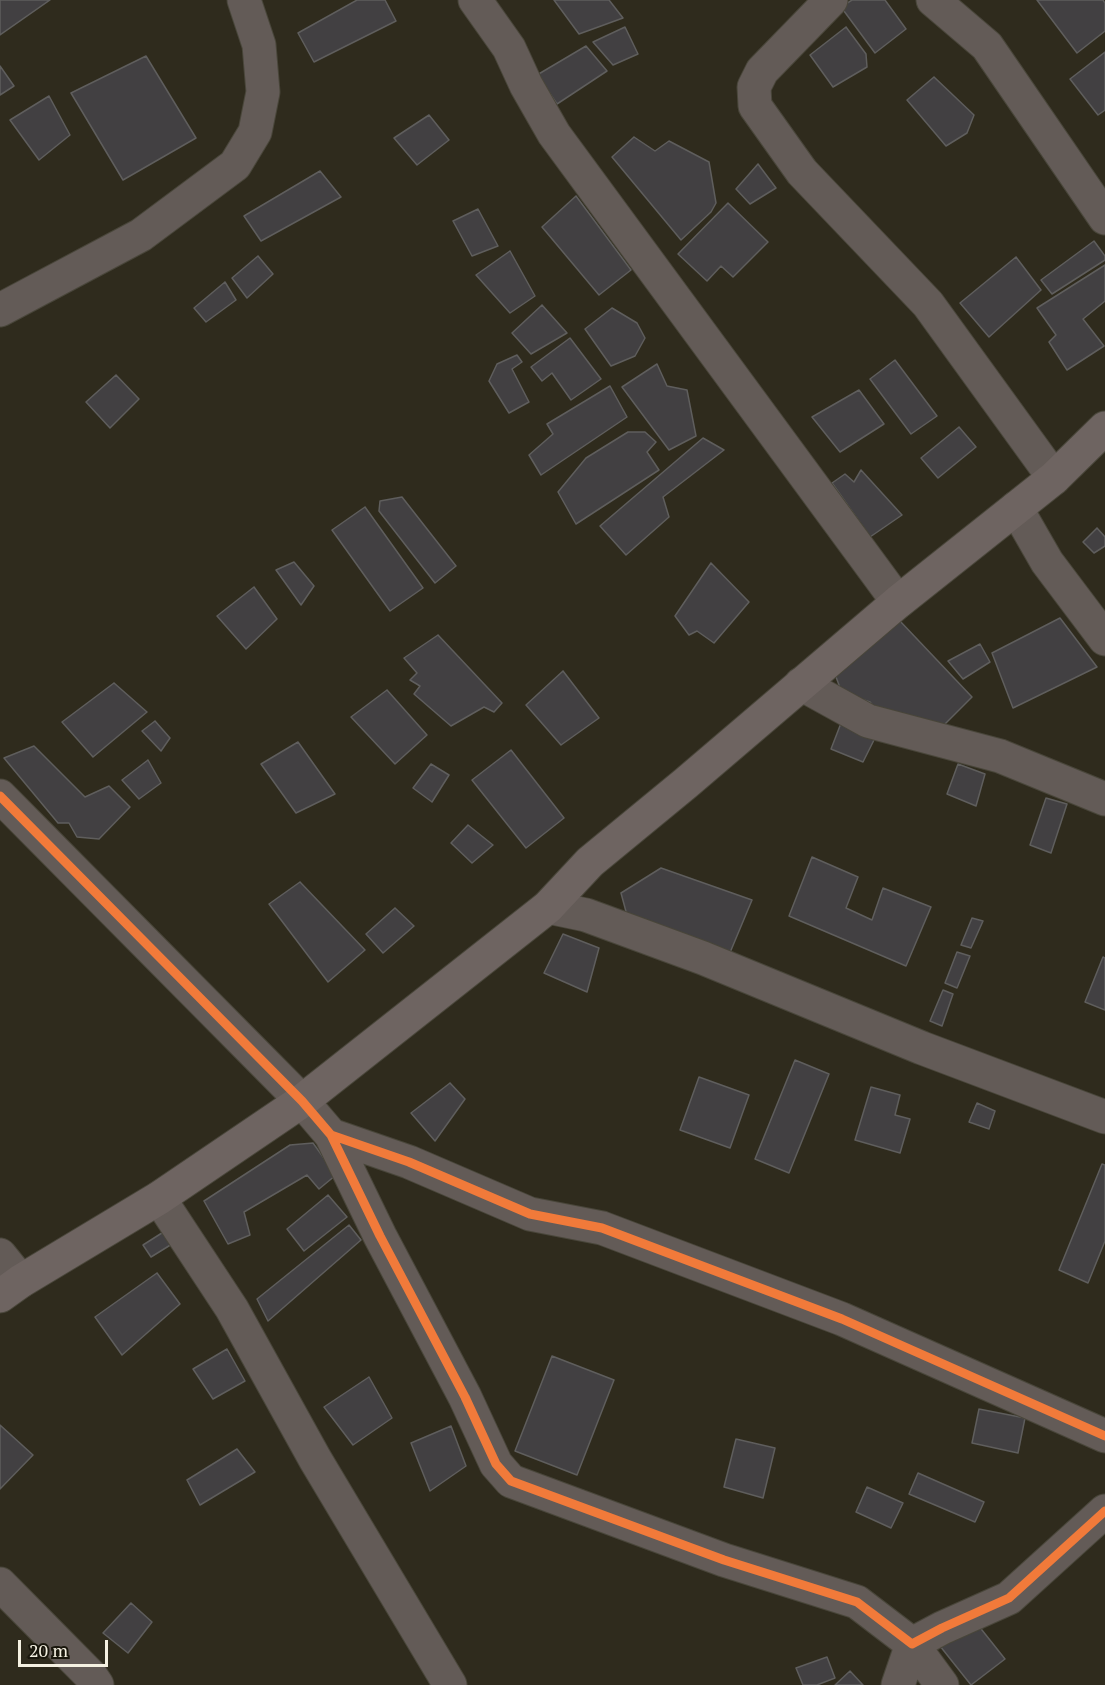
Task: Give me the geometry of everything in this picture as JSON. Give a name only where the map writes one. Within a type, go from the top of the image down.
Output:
[{"type":"main road","points":[[10,1288],[159,1198],[302,1101],[548,907],[590,862],[898,602],[1054,478],[1105,428]]},
{"type":"street","points":[[0,310],[141,235],[234,165],[255,132],[263,92],[259,45],[244,0]]},
{"type":"street","points":[[475,0],[509,48],[526,85],[554,134],[898,602]]},
{"type":"street","points":[[831,0],[762,71],[754,87],[755,106],[802,172],[928,304],[1054,478]]},
{"type":"street","points":[[933,0],[987,46],[1105,218]]},
{"type":"street","points":[[1016,508],[1047,562],[1105,639]]},
{"type":"street","points":[[801,684],[868,721],[1000,756],[1105,799]]},
{"type":"street","points":[[0,796],[302,1101],[331,1135],[380,1236],[465,1397],[496,1464],[511,1481],[724,1560],[856,1602],[912,1644],[942,1685]]},
{"type":"street","points":[[548,907],[586,915],[703,958],[922,1048],[1105,1117]]},
{"type":"street","points":[[331,1135],[409,1162],[530,1214],[602,1228],[842,1319],[1105,1436]]},
{"type":"street","points":[[159,1198],[232,1309],[315,1460],[450,1685]]},
{"type":"street","points":[[0,1255],[10,1288]]},
{"type":"street","points":[[898,1685],[912,1644],[1009,1598],[1105,1511]]},
{"type":"street","points":[[0,1584],[97,1685]]},
{"type":"building","points":[[0,0],[50,0],[0,35]]},
{"type":"building","points":[[357,0],[385,0],[396,21],[314,62],[298,33]]},
{"type":"building","points":[[554,0],[609,0],[623,18],[579,34]]},
{"type":"building","points":[[852,0],[885,0],[906,29],[875,53],[841,7]]},
{"type":"building","points":[[1037,0],[1103,0],[1105,3],[1105,31],[1077,53]]},
{"type":"building","points":[[625,27],[638,54],[613,65],[593,42]]},
{"type":"building","points":[[846,27],[866,54],[867,67],[833,87],[810,55]]},
{"type":"building","points":[[586,46],[607,71],[557,104],[537,75]]},
{"type":"building","points":[[1105,52],[1105,110],[1098,115],[1070,79]]},
{"type":"building","points":[[146,56],[196,138],[123,180],[71,93]]},
{"type":"building","points":[[0,66],[14,86],[0,95]]},
{"type":"building","points":[[934,77],[974,115],[967,133],[946,146],[907,100]]},
{"type":"building","points":[[49,96],[70,135],[39,160],[10,120]]},
{"type":"building","points":[[429,115],[449,140],[417,165],[394,138]]},
{"type":"building","points":[[634,137],[655,151],[669,141],[709,162],[716,203],[711,212],[681,240],[612,157]]},
{"type":"building","points":[[758,164],[776,188],[750,204],[736,189]]},
{"type":"building","points":[[320,171],[341,197],[261,241],[244,216]]},
{"type":"building","points":[[576,196],[631,270],[599,295],[542,227]]},
{"type":"building","points":[[728,203],[768,242],[733,277],[721,266],[707,281],[678,254]]},
{"type":"building","points":[[478,209],[498,246],[472,256],[453,221]]},
{"type":"building","points":[[1094,241],[1105,256],[1105,260],[1052,294],[1041,280]]},
{"type":"building","points":[[510,251],[535,296],[510,313],[476,275]]},
{"type":"building","points":[[258,256],[273,274],[247,298],[232,278]]},
{"type":"building","points":[[1016,257],[1041,290],[989,337],[960,303]]},
{"type":"building","points":[[1105,265],[1105,301],[1083,319],[1104,346],[1067,370],[1049,342],[1056,335],[1037,308]]},
{"type":"building","points":[[225,282],[236,300],[206,322],[194,308]]},
{"type":"building","points":[[542,305],[567,333],[531,354],[512,333]]},
{"type":"building","points":[[612,308],[637,323],[645,338],[635,356],[611,366],[585,329]]},
{"type":"building","points":[[570,338],[601,379],[571,400],[552,373],[542,381],[531,367]]},
{"type":"building","points":[[517,355],[522,362],[512,369],[529,402],[509,413],[489,381],[497,364]]},
{"type":"building","points":[[895,360],[937,416],[911,434],[870,379]]},
{"type":"building","points":[[657,364],[667,386],[687,390],[696,436],[669,450],[622,387]]},
{"type":"building","points":[[116,375],[139,399],[110,428],[86,402]]},
{"type":"building","points":[[610,386],[627,417],[541,475],[529,455],[553,434],[547,424]]},
{"type":"building","points":[[859,390],[884,424],[840,452],[812,417]]},
{"type":"building","points":[[959,427],[976,447],[938,478],[921,458]]},
{"type":"building","points":[[628,432],[645,432],[656,442],[647,452],[659,470],[576,524],[558,492],[586,458]]},
{"type":"building","points":[[703,438],[724,450],[663,497],[669,517],[626,555],[600,526]]},
{"type":"building","points":[[861,470],[902,515],[870,537],[832,483],[845,474],[854,482]]},
{"type":"building","points":[[402,497],[456,566],[435,583],[379,511],[380,501]]},
{"type":"building","points":[[365,507],[423,588],[390,611],[332,530]]},
{"type":"building","points":[[1097,528],[1105,537],[1105,546],[1094,553],[1083,542]]},
{"type":"building","points":[[294,562],[314,586],[301,605],[276,570]]},
{"type":"building","points":[[711,563],[749,602],[714,643],[697,631],[689,635],[675,616]]},
{"type":"building","points":[[254,587],[277,619],[246,649],[217,616]]},
{"type":"building","points":[[1060,618],[1097,667],[1013,708],[992,653]]},
{"type":"building","points":[[899,620],[972,697],[939,730],[879,714],[870,702],[842,693],[833,669]]},
{"type":"building","points":[[438,635],[502,703],[494,712],[484,707],[451,726],[414,694],[420,686],[410,680],[417,673],[404,658]]},
{"type":"building","points":[[980,644],[990,662],[963,679],[948,661]]},
{"type":"building","points":[[563,671],[599,718],[561,745],[526,705]]},
{"type":"building","points":[[114,683],[147,712],[93,757],[62,722]]},
{"type":"building","points":[[387,690],[427,735],[395,764],[351,717]]},
{"type":"building","points":[[843,718],[877,734],[863,762],[831,749]]},
{"type":"building","points":[[155,721],[170,738],[161,751],[142,731]]},
{"type":"building","points":[[298,742],[335,794],[296,813],[261,764]]},
{"type":"building","points":[[34,746],[85,797],[109,786],[130,807],[99,839],[77,837],[69,823],[58,823],[4,758]]},
{"type":"building","points":[[511,750],[564,818],[526,848],[472,780]]},
{"type":"building","points":[[148,760],[161,783],[139,799],[122,780]]},
{"type":"building","points":[[431,764],[449,775],[432,802],[413,788]]},
{"type":"building","points":[[958,764],[985,774],[976,806],[947,794]]},
{"type":"building","points":[[1046,798],[1067,804],[1051,853],[1030,845]]},
{"type":"building","points":[[468,825],[493,845],[472,863],[451,843]]},
{"type":"building","points":[[812,857],[858,877],[846,908],[872,920],[883,888],[931,907],[906,966],[789,916]]},
{"type":"building","points":[[661,868],[752,900],[729,955],[628,919],[621,893]]},
{"type":"building","points":[[300,882],[365,950],[328,982],[269,904]]},
{"type":"building","points":[[395,908],[414,926],[383,953],[366,934]]},
{"type":"building","points":[[972,918],[983,921],[971,948],[961,945]]},
{"type":"building","points":[[563,934],[599,948],[587,992],[544,973]]},
{"type":"building","points":[[957,952],[970,956],[957,988],[945,983]]},
{"type":"building","points":[[1103,957],[1105,958],[1105,1010],[1085,1002]]},
{"type":"building","points":[[943,990],[953,994],[942,1026],[930,1021]]},
{"type":"building","points":[[795,1060],[829,1074],[789,1173],[755,1159]]},
{"type":"building","points":[[699,1077],[749,1095],[730,1148],[680,1130]]},
{"type":"building","points":[[450,1083],[465,1099],[435,1141],[411,1113]]},
{"type":"building","points":[[871,1087],[900,1095],[895,1115],[910,1119],[900,1153],[855,1140]]},
{"type":"building","points":[[977,1103],[995,1111],[989,1129],[969,1122]]},
{"type":"building","points":[[313,1143],[336,1175],[319,1189],[307,1175],[244,1212],[250,1235],[228,1244],[204,1201],[290,1145]]},
{"type":"building","points":[[1102,1164],[1105,1165],[1105,1241],[1088,1283],[1059,1270]]},
{"type":"building","points":[[328,1195],[347,1217],[304,1251],[287,1229]]},
{"type":"building","points":[[349,1225],[361,1240],[268,1321],[257,1299]]},
{"type":"building","points":[[165,1231],[172,1244],[151,1257],[143,1245]]},
{"type":"building","points":[[157,1273],[180,1304],[122,1355],[95,1317]]},
{"type":"building","points":[[227,1349],[245,1381],[213,1399],[193,1369]]},
{"type":"building","points":[[552,1356],[614,1380],[577,1475],[515,1451]]},
{"type":"building","points":[[369,1377],[392,1418],[353,1445],[324,1407]]},
{"type":"building","points":[[979,1409],[1025,1418],[1018,1453],[972,1443]]},
{"type":"building","points":[[0,1425],[33,1455],[0,1489]]},
{"type":"building","points":[[451,1426],[466,1466],[430,1491],[411,1443]]},
{"type":"building","points":[[736,1439],[775,1448],[763,1498],[724,1487]]},
{"type":"building","points":[[237,1449],[255,1472],[200,1505],[187,1480]]},
{"type":"building","points":[[918,1473],[984,1502],[975,1522],[909,1494]]},
{"type":"building","points":[[867,1487],[903,1503],[891,1528],[856,1512]]},
{"type":"building","points":[[131,1603],[152,1622],[128,1653],[103,1633]]},
{"type":"building","points":[[974,1620],[1005,1659],[971,1685],[940,1646]]},
{"type":"building","points":[[827,1657],[835,1678],[817,1685],[803,1685],[796,1668]]},
{"type":"building","points":[[850,1671],[863,1685],[835,1685]]},
{"type":"cycle path","points":[[0,796],[302,1101],[331,1135],[380,1236],[465,1397],[496,1464],[511,1481],[724,1560],[857,1602],[912,1644],[1009,1598],[1105,1511]]},
{"type":"cycle path","points":[[331,1135],[409,1162],[530,1214],[602,1228],[842,1319],[1105,1436]]}]
